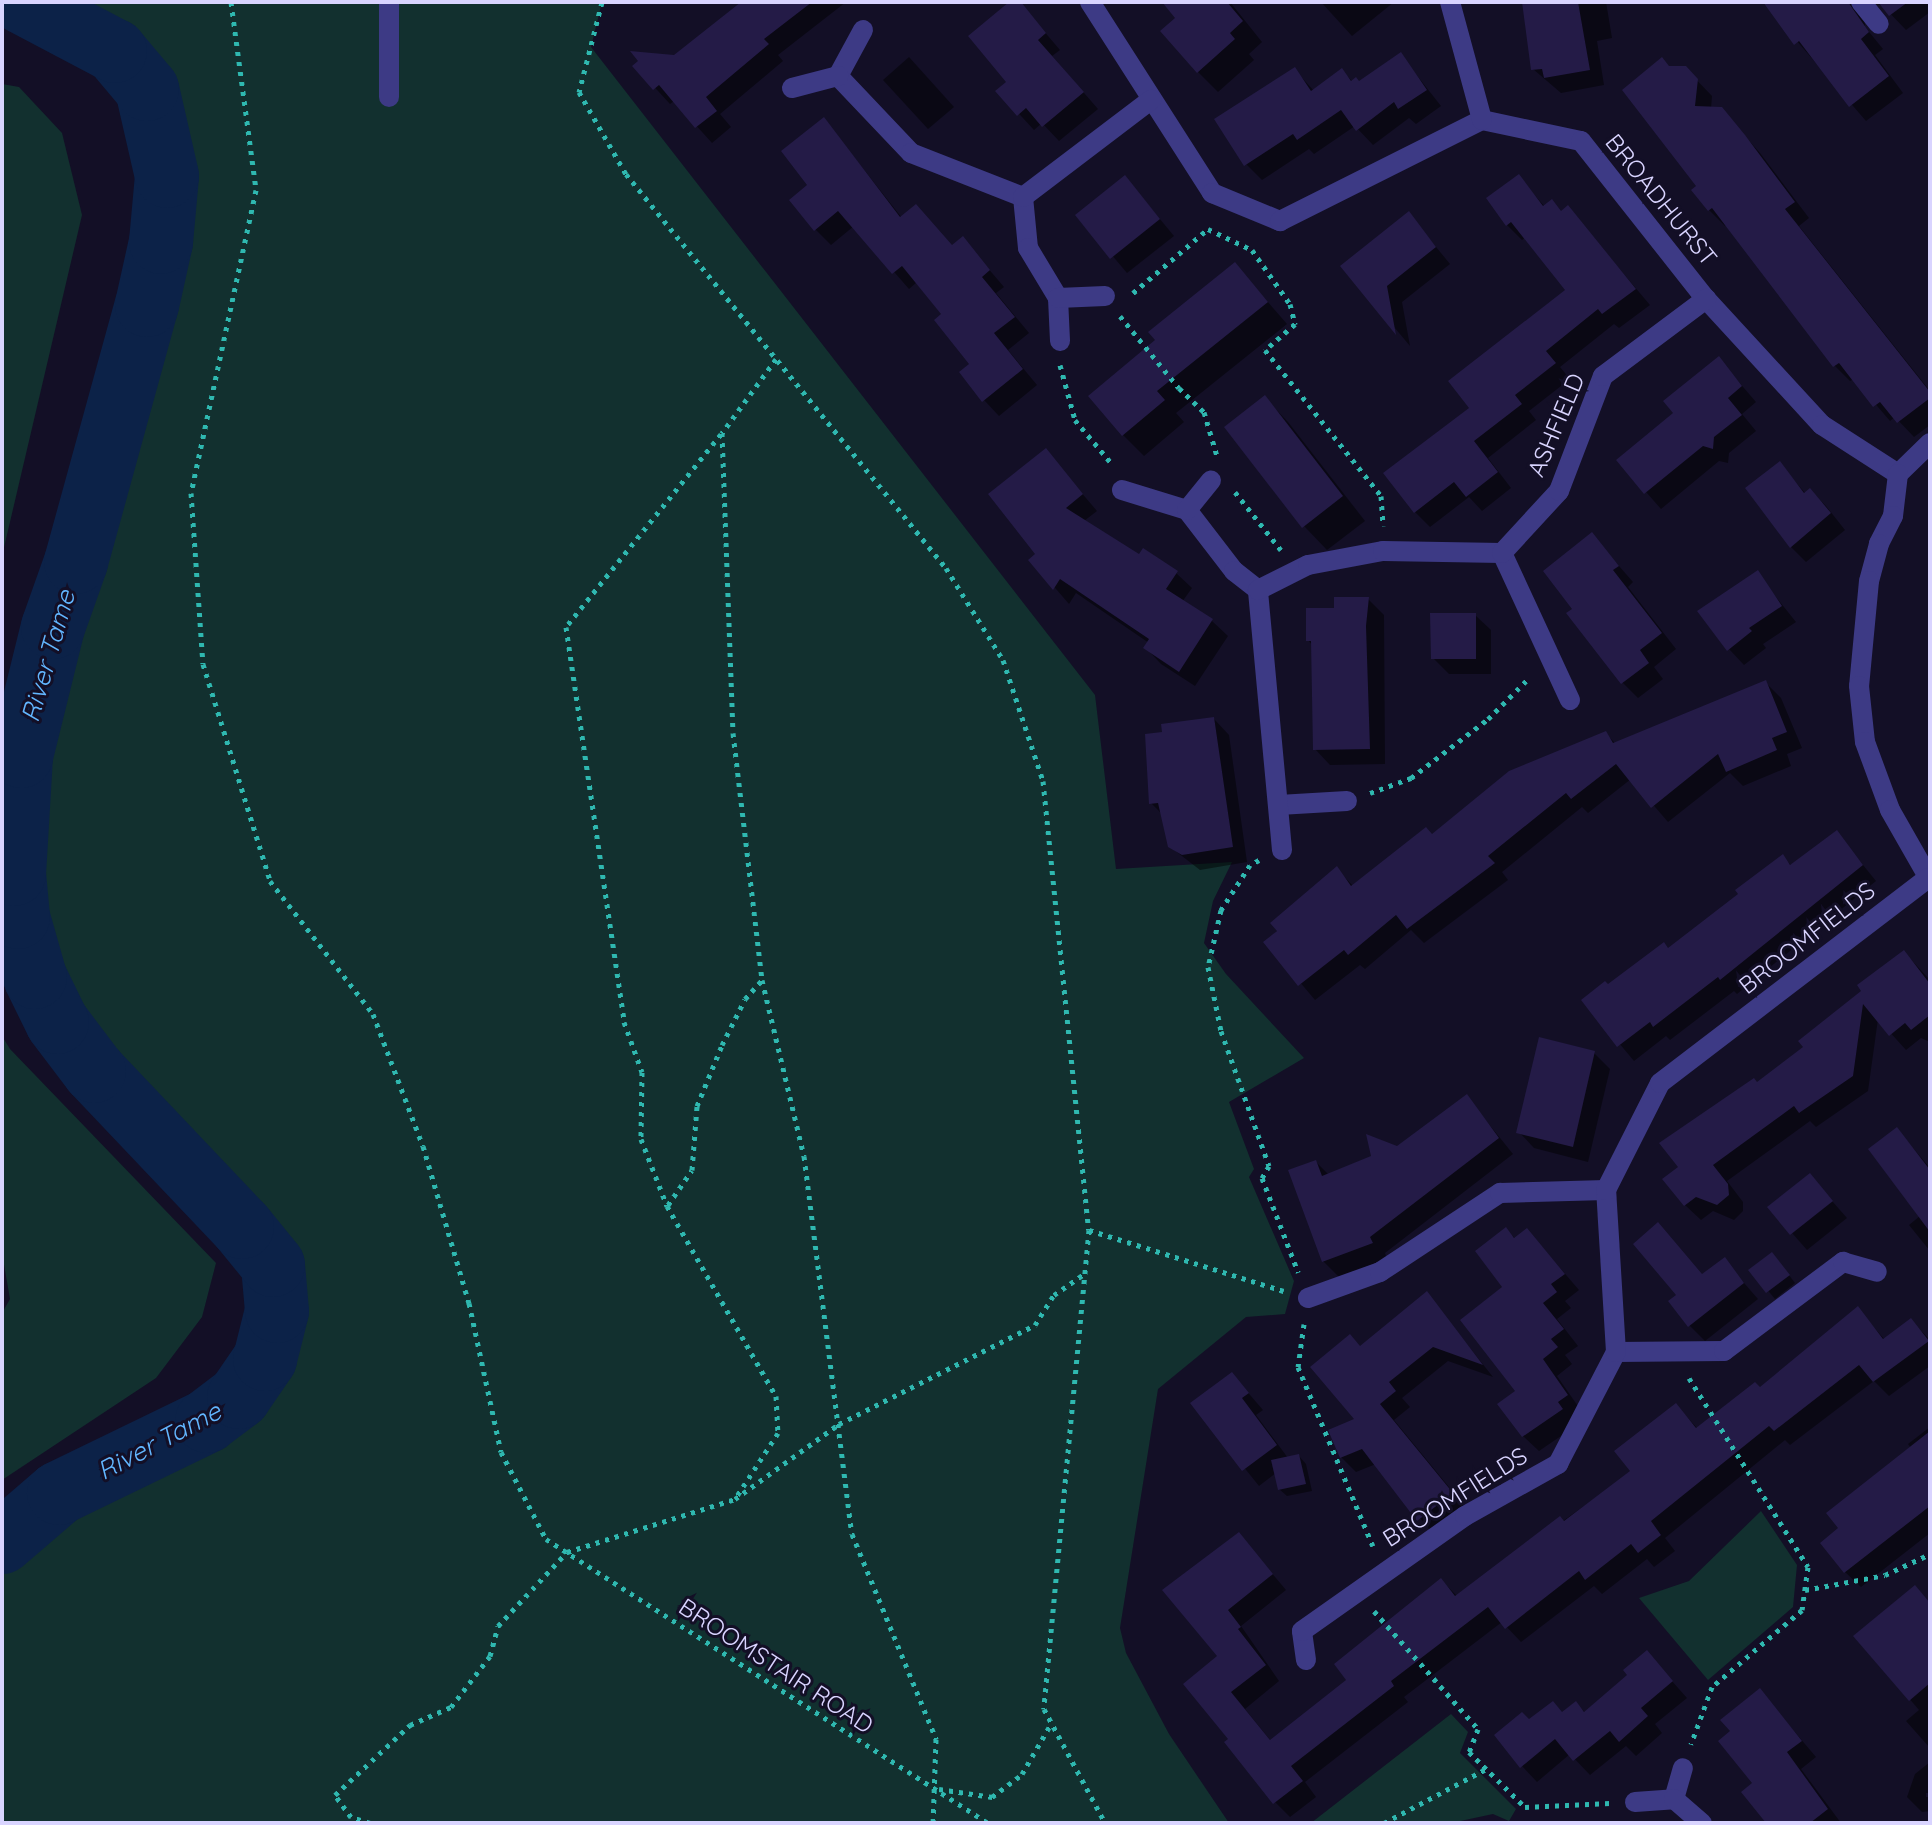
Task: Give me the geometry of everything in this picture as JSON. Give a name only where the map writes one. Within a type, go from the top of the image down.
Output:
[{"type":"street","points":[[389,2],[389,97]]},
{"type":"street","points":[[1090,2],[1212,193],[1280,221],[1482,120],[1450,2]]},
{"type":"street","points":[[1861,2],[1879,24]]},
{"type":"street","points":[[792,88],[838,76],[863,30]]},
{"type":"street","points":[[838,76],[911,153],[1023,197]]},
{"type":"street","points":[[1023,197],[1151,100]]},
{"type":"street","name":"BROADHURST","points":[[1482,120],[1581,141],[1706,299],[1822,425],[1898,474]]},
{"type":"street","points":[[1023,197],[1028,248],[1058,298],[1060,341]]},
{"type":"street","points":[[1058,298],[1105,296]]},
{"type":"street","name":"ASHFIELD","points":[[1502,553],[1559,491],[1603,376],[1706,299]]},
{"type":"street","points":[[1929,879],[1890,810],[1865,742],[1859,686],[1869,581],[1879,544],[1893,516],[1898,474],[1930,443]]},
{"type":"street","points":[[1187,510],[1215,476]]},
{"type":"street","points":[[1122,490],[1187,510],[1234,571],[1258,590],[1282,850]]},
{"type":"street","points":[[1258,590],[1297,569],[1383,551],[1502,553],[1570,700]]},
{"type":"street","points":[[1279,805],[1347,801]]},
{"type":"street","name":"BROOMFIELDS","points":[[1606,1190],[1660,1083],[1929,879]]},
{"type":"street","points":[[1308,1298],[1380,1272],[1500,1193],[1606,1190],[1616,1352],[1724,1351],[1843,1262],[1877,1272]]},
{"type":"street","name":"BROOMFIELDS","points":[[1306,1660],[1302,1631],[1465,1516],[1558,1464],[1616,1352]]},
{"type":"street","points":[[1674,1799],[1683,1768]]},
{"type":"street","points":[[1635,1802],[1674,1799],[1702,1823]]},
{"type":"path","name":"BROOMSTAIR ROAD","points":[[231,2],[256,190],[191,493],[203,664],[270,881],[373,1014],[423,1146],[465,1288],[501,1452],[546,1539],[988,1823]]},
{"type":"path","points":[[602,2],[579,92],[626,174],[946,568],[1003,660],[1043,781],[1089,1230],[1044,1709],[1105,1823]]},
{"type":"path","points":[[1105,296],[1130,295],[1241,205]]},
{"type":"path","points":[[1208,229],[1252,250],[1290,304],[1295,324],[1265,350],[1381,496],[1383,551]]},
{"type":"path","points":[[1105,296],[1179,388],[1204,412],[1213,432],[1215,476],[1297,569]]},
{"type":"path","points":[[1060,341],[1059,361],[1075,420],[1115,468],[1122,490]]},
{"type":"path","points":[[735,1499],[778,1433],[776,1396],[667,1206],[641,1139],[642,1072],[624,1022],[566,627],[722,433],[776,359]]},
{"type":"path","points":[[722,433],[733,733],[762,980],[804,1156],[852,1534],[936,1739],[933,1823]]},
{"type":"path","points":[[1347,801],[1411,778],[1488,719],[1550,656]]},
{"type":"path","points":[[1282,850],[1250,865],[1221,910],[1208,967],[1221,1031],[1269,1166],[1262,1178],[1308,1298],[1298,1367],[1384,1573]]},
{"type":"path","points":[[667,1206],[692,1170],[697,1106],[722,1045],[745,999],[762,980]]},
{"type":"path","points":[[1089,1230],[1308,1298]]},
{"type":"path","points":[[370,1823],[351,1817],[335,1795],[410,1725],[451,1707],[490,1656],[498,1626],[567,1552],[735,1499],[839,1424],[1035,1325],[1054,1295],[1086,1272]]},
{"type":"path","points":[[1673,1351],[1808,1567],[1802,1610],[1712,1687],[1683,1768]]},
{"type":"path","points":[[1805,1590],[1885,1575],[1930,1554]]},
{"type":"path","points":[[1358,1592],[1478,1729],[1469,1752],[1525,1807],[1635,1802]]},
{"type":"path","points":[[934,1788],[992,1797],[1022,1774],[1051,1723]]},
{"type":"path","points":[[1384,1823],[1487,1769]]},
{"type":"green space","points":[[22,2],[602,2],[591,47],[1095,695],[1116,869],[1232,862],[1213,901],[1204,943],[1226,974],[1304,1058],[1229,1102],[1254,1169],[1249,1177],[1294,1281],[1285,1314],[1246,1317],[1158,1389],[1120,1628],[1126,1653],[1169,1734],[1229,1823],[2,1823],[2,1542],[59,1493],[207,1421],[239,1397],[265,1359],[277,1311],[273,1265],[242,1227],[94,1071],[57,1022],[35,977],[18,917],[14,874],[15,820],[21,756],[53,627],[76,562],[147,305],[161,242],[167,176],[147,89],[115,51]]},
{"type":"green space","points":[[2,84],[19,87],[62,133],[82,215],[2,556]]},
{"type":"green space","points":[[2,1036],[10,1049],[216,1263],[202,1317],[156,1378],[2,1480],[2,1313],[10,1299],[2,1253]]},
{"type":"green space","points":[[1761,1511],[1797,1565],[1793,1607],[1708,1680],[1639,1598],[1689,1581]]},
{"type":"green space","points":[[1451,1714],[1468,1732],[1460,1753],[1516,1809],[1509,1821],[1493,1814],[1451,1823],[1311,1823]]},
{"type":"building","points":[[741,2],[812,2],[764,39],[769,44],[706,97],[717,111],[695,128],[659,85],[653,90],[632,66],[638,61],[630,51],[674,55]]},
{"type":"building","points":[[1009,2],[1021,2],[1046,33],[1038,40],[1084,92],[1042,127],[1026,108],[1017,116],[995,91],[1006,82],[968,36]]},
{"type":"building","points":[[1162,2],[1227,2],[1243,21],[1230,33],[1235,39],[1197,73],[1160,31],[1175,18]]},
{"type":"building","points":[[1522,2],[1578,2],[1590,70],[1544,78],[1542,69],[1531,70]]},
{"type":"building","points":[[1763,2],[1848,2],[1869,32],[1861,39],[1889,76],[1849,107],[1799,41],[1794,45]]},
{"type":"building","points":[[1878,2],[1908,2],[1889,16]]},
{"type":"building","points":[[1401,52],[1427,90],[1398,109],[1394,102],[1356,131],[1341,110],[1297,140],[1293,134],[1244,166],[1214,119],[1295,67],[1311,91],[1342,68],[1351,81],[1356,77],[1359,81]]},
{"type":"building","points":[[1662,57],[1669,66],[1686,66],[1698,79],[1695,106],[1722,107],[1745,135],[1795,202],[1785,209],[1930,392],[1930,398],[1897,423],[1880,402],[1873,407],[1839,363],[1833,367],[1712,208],[1708,211],[1691,190],[1696,186],[1622,90]]},
{"type":"building","points":[[824,117],[900,217],[916,204],[952,245],[963,236],[990,270],[982,277],[1015,317],[994,333],[1023,369],[982,402],[959,372],[969,364],[934,320],[941,314],[902,266],[892,274],[838,211],[814,231],[789,200],[807,185],[781,151]]},
{"type":"building","points":[[1519,174],[1543,206],[1552,199],[1561,211],[1568,205],[1636,289],[1602,314],[1598,309],[1546,351],[1556,363],[1515,395],[1522,404],[1474,441],[1498,472],[1466,497],[1454,482],[1414,513],[1383,473],[1469,408],[1448,381],[1565,290],[1511,222],[1506,226],[1486,198]]},
{"type":"building","points":[[1125,175],[1160,219],[1110,259],[1075,215]]},
{"type":"building","points":[[1409,211],[1436,247],[1387,286],[1396,335],[1340,266]]},
{"type":"building","points":[[1235,262],[1268,302],[1157,391],[1165,400],[1122,436],[1088,396],[1155,340],[1148,332]]},
{"type":"building","points":[[1719,356],[1742,386],[1728,398],[1742,415],[1714,437],[1713,449],[1703,446],[1644,494],[1616,460],[1673,413],[1663,401]]},
{"type":"building","points":[[1265,395],[1343,496],[1302,528],[1224,427]]},
{"type":"building","points":[[1046,448],[1083,494],[1066,508],[1139,554],[1143,548],[1178,571],[1166,589],[1213,619],[1179,672],[1143,648],[1149,639],[1060,579],[1053,590],[1028,560],[1035,554],[988,494]]},
{"type":"building","points":[[1780,461],[1804,493],[1810,488],[1831,513],[1790,548],[1745,488]]},
{"type":"building","points":[[1592,532],[1619,566],[1613,570],[1662,633],[1640,650],[1649,663],[1621,684],[1566,613],[1572,609],[1543,571]]},
{"type":"building","points":[[1758,570],[1782,606],[1749,628],[1752,631],[1727,651],[1697,611]]},
{"type":"building","points":[[1334,597],[1369,597],[1366,626],[1370,749],[1313,750],[1311,641],[1306,641],[1306,608],[1334,608]]},
{"type":"building","points":[[1430,613],[1476,613],[1476,659],[1431,659]]},
{"type":"building","points":[[1766,680],[1787,732],[1772,738],[1777,750],[1726,772],[1718,754],[1651,808],[1616,764],[1571,799],[1566,793],[1488,856],[1495,863],[1407,929],[1396,915],[1348,955],[1344,950],[1298,986],[1263,942],[1277,931],[1270,923],[1337,866],[1351,886],[1426,827],[1432,834],[1509,771],[1606,731],[1613,743]]},
{"type":"building","points":[[1214,717],[1233,847],[1182,855],[1168,847],[1158,803],[1149,804],[1145,734],[1162,732],[1161,724]]},
{"type":"building","points":[[1837,830],[1863,865],[1720,980],[1718,977],[1653,1027],[1650,1022],[1617,1047],[1581,1000],[1664,942],[1668,948],[1738,894],[1735,890],[1783,854],[1790,865]]},
{"type":"building","points":[[1904,950],[1930,984],[1930,1015],[1911,1030],[1905,1023],[1889,1036],[1863,1004],[1853,1076],[1799,1113],[1794,1106],[1713,1165],[1728,1184],[1729,1195],[1717,1205],[1696,1197],[1684,1206],[1662,1179],[1678,1167],[1659,1143],[1754,1078],[1757,1082],[1803,1047],[1798,1041],[1861,991],[1857,985]]},
{"type":"building","points":[[1539,1037],[1595,1051],[1573,1147],[1516,1133]]},
{"type":"building","points":[[1467,1094],[1499,1138],[1370,1237],[1373,1243],[1322,1262],[1288,1170],[1316,1160],[1322,1176],[1371,1156],[1366,1134],[1397,1146]]},
{"type":"building","points":[[1897,1127],[1930,1170],[1930,1232],[1868,1149]]},
{"type":"building","points":[[1810,1173],[1833,1201],[1790,1235],[1767,1207]]},
{"type":"building","points":[[1658,1222],[1702,1274],[1725,1257],[1744,1283],[1688,1327],[1668,1301],[1676,1295],[1633,1244]]},
{"type":"building","points":[[1506,1227],[1514,1238],[1527,1228],[1565,1274],[1551,1284],[1557,1292],[1543,1303],[1564,1329],[1551,1339],[1558,1347],[1543,1359],[1568,1395],[1558,1402],[1563,1409],[1522,1437],[1497,1404],[1515,1391],[1460,1320],[1502,1287],[1475,1251]]},
{"type":"building","points":[[1772,1252],[1790,1275],[1766,1293],[1748,1270]]},
{"type":"building","points":[[1427,1291],[1483,1365],[1433,1347],[1389,1382],[1396,1391],[1380,1404],[1453,1493],[1417,1521],[1362,1449],[1340,1458],[1328,1430],[1354,1419],[1310,1367],[1350,1334],[1360,1346]]},
{"type":"building","points":[[1858,1306],[1883,1339],[1911,1318],[1929,1341],[1873,1382],[1859,1365],[1774,1431],[1769,1426],[1651,1521],[1661,1535],[1638,1553],[1631,1544],[1585,1580],[1579,1571],[1505,1629],[1488,1607],[1391,1681],[1394,1686],[1291,1766],[1303,1781],[1273,1804],[1224,1742],[1228,1739],[1183,1684],[1217,1656],[1162,1590],[1239,1532],[1273,1574],[1228,1610],[1241,1627],[1238,1629],[1266,1665],[1231,1692],[1270,1740],[1346,1680],[1334,1664],[1441,1578],[1455,1596],[1560,1516],[1564,1521],[1630,1471],[1614,1451],[1676,1403],[1696,1428],[1755,1382],[1760,1387]]},
{"type":"building","points":[[1232,1372],[1249,1393],[1242,1398],[1277,1445],[1242,1471],[1190,1403]]},
{"type":"building","points":[[1930,1431],[1930,1506],[1844,1573],[1820,1543],[1838,1528],[1826,1513]]},
{"type":"building","points":[[1299,1454],[1306,1484],[1278,1490],[1271,1460]]},
{"type":"building","points":[[1915,1585],[1930,1603],[1930,1683],[1909,1701],[1853,1636]]},
{"type":"building","points":[[1647,1650],[1673,1681],[1641,1708],[1648,1716],[1619,1742],[1610,1731],[1573,1761],[1555,1739],[1520,1768],[1494,1735],[1522,1712],[1529,1719],[1553,1701],[1562,1712],[1576,1701],[1584,1712],[1627,1675],[1623,1670]]},
{"type":"building","points":[[1760,1688],[1802,1741],[1787,1752],[1828,1809],[1810,1823],[1766,1823],[1741,1792],[1752,1783],[1718,1741],[1730,1731],[1720,1720]]},
{"type":"waterway","name":"River Tame","points":[[2,1542],[59,1493],[207,1421],[239,1397],[265,1359],[277,1311],[273,1265],[242,1227],[94,1071],[57,1022],[35,977],[18,917],[14,874],[21,756],[53,627],[76,562],[147,305],[161,242],[167,176],[147,89],[115,51],[22,2]]}]
